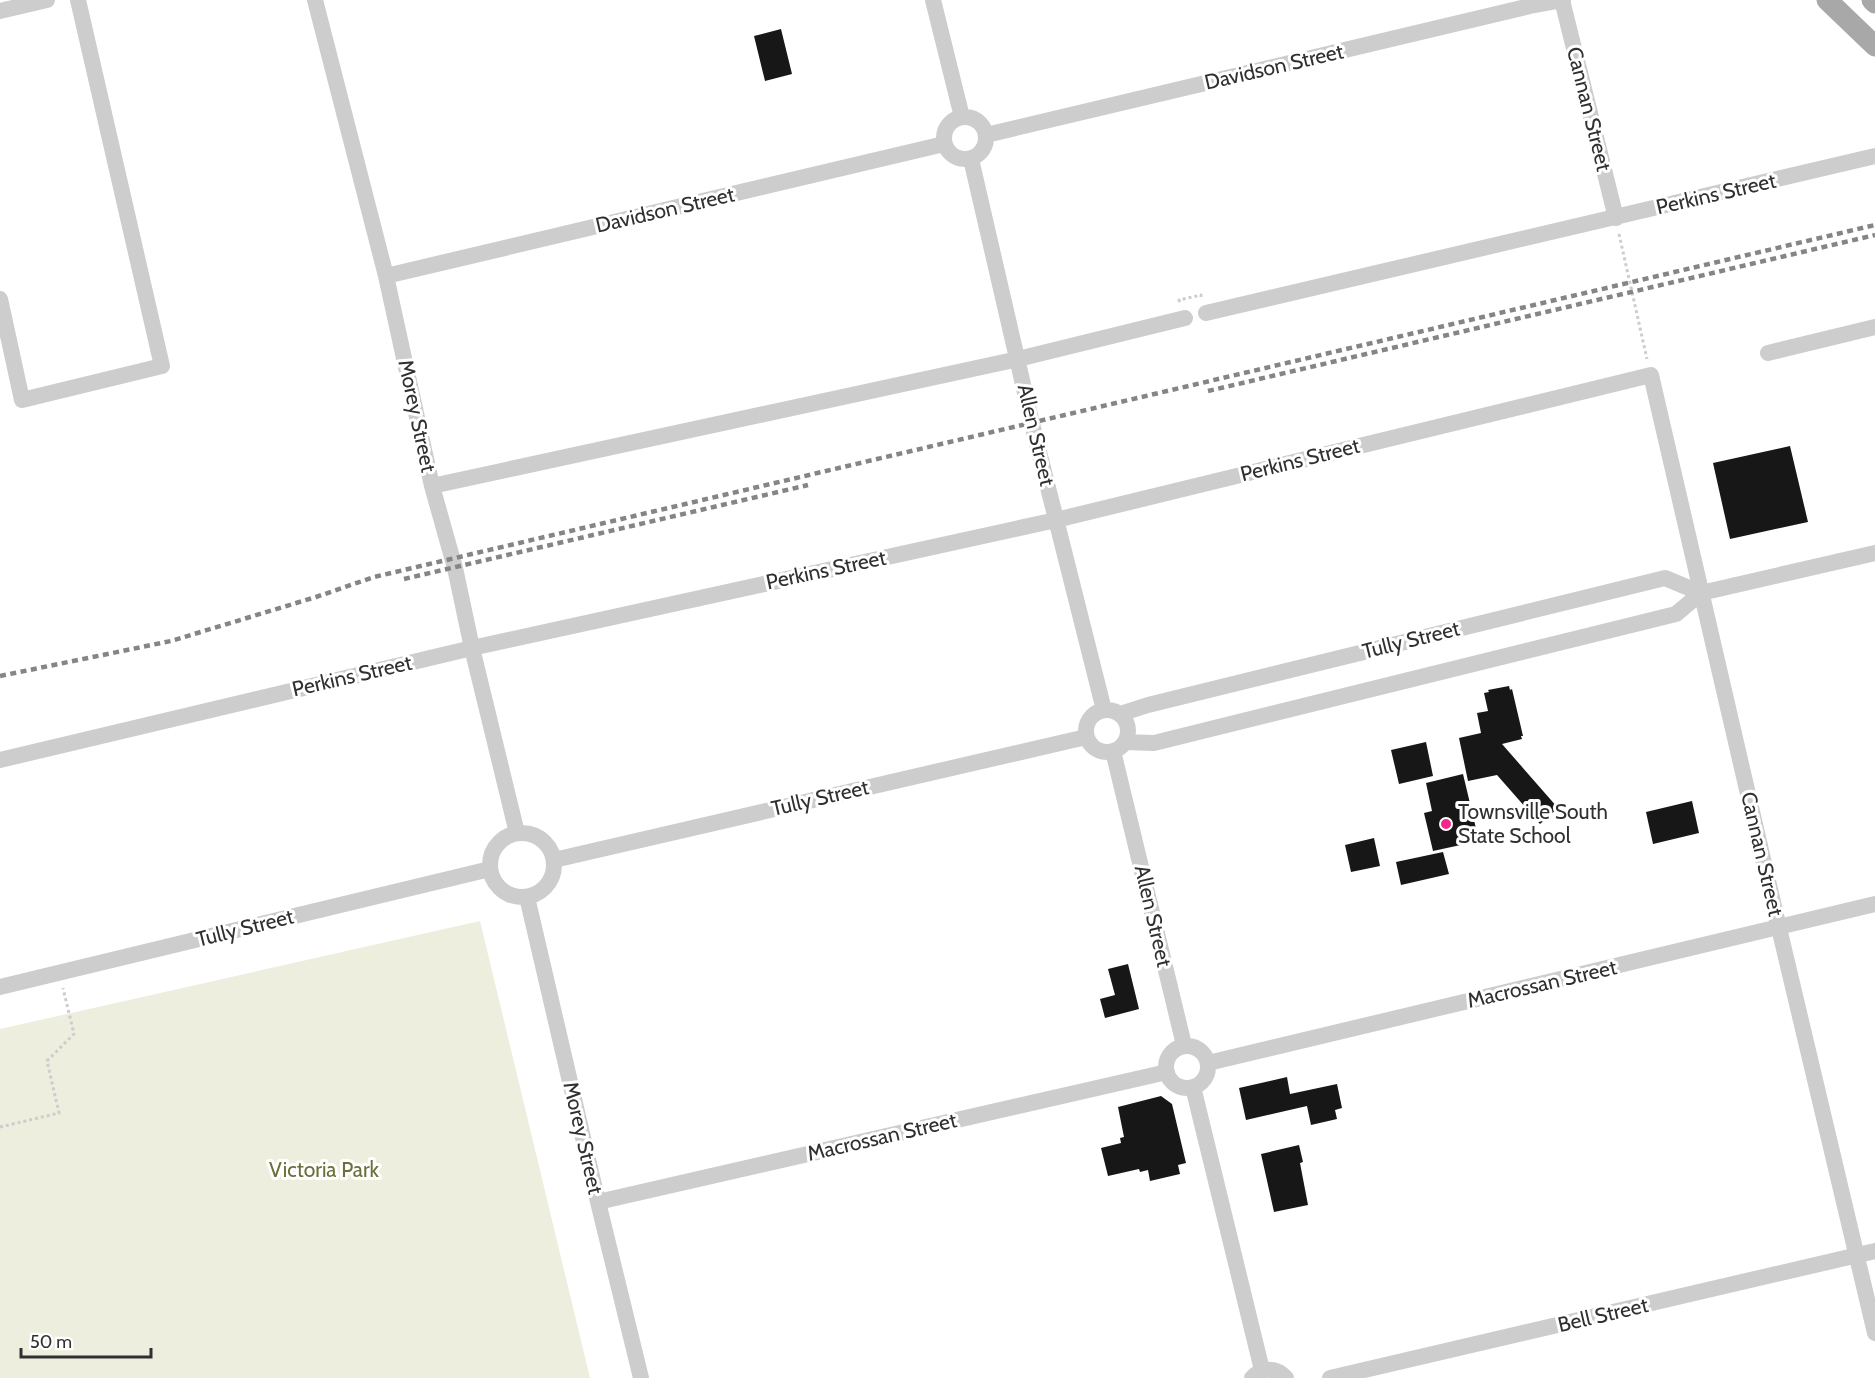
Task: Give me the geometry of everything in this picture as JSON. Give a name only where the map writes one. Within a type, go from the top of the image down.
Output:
[{"type":"main road","points":[[1827,0],[1875,46]]},
{"type":"street","points":[[0,11],[47,0]]},
{"type":"street","points":[[0,299],[22,400],[162,366],[78,0]]},
{"type":"street","name":"Morey Street","points":[[315,0],[386,276],[432,486],[455,568],[517,833]]},
{"type":"street","points":[[933,0],[962,117]]},
{"type":"street","name":"Davidson Street","points":[[986,135],[1561,0]]},
{"type":"street","name":"Cannan Street","points":[[1561,0],[1616,218]]},
{"type":"street","points":[[962,117],[969,117],[978,122],[986,135],[983,150],[971,159],[963,160],[955,158],[944,144],[947,127],[952,121],[962,117]]},
{"type":"street","name":"Davidson Street","points":[[386,276],[944,144]]},
{"type":"street","name":"Perkins Street","points":[[1206,313],[1875,156]]},
{"type":"street","name":"Allen Street","points":[[971,159],[1056,520],[1112,712]]},
{"type":"street","points":[[432,486],[1018,359],[1185,318]]},
{"type":"street","points":[[1768,353],[1875,327]]},
{"type":"street","name":"Cannan Street","points":[[1651,375],[1875,1333]]},
{"type":"street","name":"Perkins Street","points":[[0,760],[472,648],[1056,520],[1651,375]]},
{"type":"street","name":"Tully Street","points":[[1119,747],[1154,743],[1676,614],[1701,593],[1875,553]]},
{"type":"street","name":"Tully Street","points":[[1112,712],[1665,578],[1701,593]]},
{"type":"street","points":[[1112,712],[1125,720],[1128,727],[1119,747],[1102,752],[1092,747],[1086,737],[1089,719],[1095,713],[1112,712]]},
{"type":"street","name":"Tully Street","points":[[554,860],[1086,737]]},
{"type":"street","name":"Allen Street","points":[[1119,747],[1184,1045]]},
{"type":"street","points":[[517,833],[537,836],[551,850],[554,860],[551,879],[537,894],[527,897],[517,897],[500,888],[490,870],[494,850],[499,842],[517,833]]},
{"type":"street","name":"Tully Street","points":[[0,987],[490,870]]},
{"type":"street","name":"Morey Street","points":[[527,897],[641,1378]]},
{"type":"street","name":"Macrossan Street","points":[[1208,1063],[1875,904]]},
{"type":"street","points":[[1184,1045],[1200,1050],[1208,1063],[1205,1078],[1193,1087],[1178,1085],[1172,1081],[1167,1072],[1166,1065],[1169,1055],[1174,1049],[1184,1045]]},
{"type":"street","name":"Macrossan Street","points":[[598,1202],[1167,1072]]},
{"type":"street","points":[[1193,1087],[1257,1374],[1274,1370],[1286,1378]]},
{"type":"street","name":"Bell Street","points":[[1330,1378],[1875,1251]]},
{"type":"path","points":[[1616,218],[1651,375]]},
{"type":"path","points":[[0,1127],[59,1113],[47,1061],[74,1034],[59,973]]},
{"type":"green space","name":"Victoria Park","points":[[480,921],[590,1378],[0,1378],[0,1029]]},
{"type":"building","points":[[781,29],[792,74],[765,81],[754,36]]},
{"type":"building","points":[[1790,446],[1808,522],[1730,539],[1713,463]]},
{"type":"building","points":[[1509,686],[1510,690],[1512,689],[1523,736],[1521,736],[1522,739],[1502,744],[1558,808],[1540,824],[1497,775],[1468,781],[1459,738],[1481,733],[1477,713],[1488,711],[1484,693],[1489,692],[1488,690]]},
{"type":"building","points":[[1426,742],[1433,776],[1399,784],[1391,750]]},
{"type":"building","points":[[1463,774],[1479,841],[1433,851],[1424,813],[1432,811],[1426,783]]},
{"type":"building","points":[[1692,801],[1699,833],[1653,844],[1646,812]]},
{"type":"building","points":[[1374,838],[1380,866],[1351,872],[1345,845]]},
{"type":"building","points":[[1443,852],[1449,874],[1401,885],[1396,862]]},
{"type":"building","points":[[1128,964],[1139,1009],[1105,1018],[1100,999],[1115,995],[1108,969]]},
{"type":"building","points":[[1287,1077],[1290,1094],[1337,1084],[1342,1108],[1335,1110],[1337,1119],[1311,1125],[1307,1106],[1246,1120],[1239,1088]]},
{"type":"building","points":[[1161,1096],[1172,1104],[1186,1163],[1178,1165],[1180,1174],[1150,1181],[1148,1170],[1140,1172],[1139,1169],[1108,1176],[1101,1148],[1121,1143],[1120,1138],[1124,1137],[1118,1107]]},
{"type":"building","points":[[1299,1145],[1308,1205],[1274,1212],[1261,1154]]},
{"type":"railway","points":[[0,676],[171,641],[374,577],[1875,225]]},
{"type":"railway","points":[[1208,391],[1875,235]]},
{"type":"railway","points":[[404,579],[808,485]]},
{"type":"place","name":"Townsville South State School","points":[[1446,824]]}]
